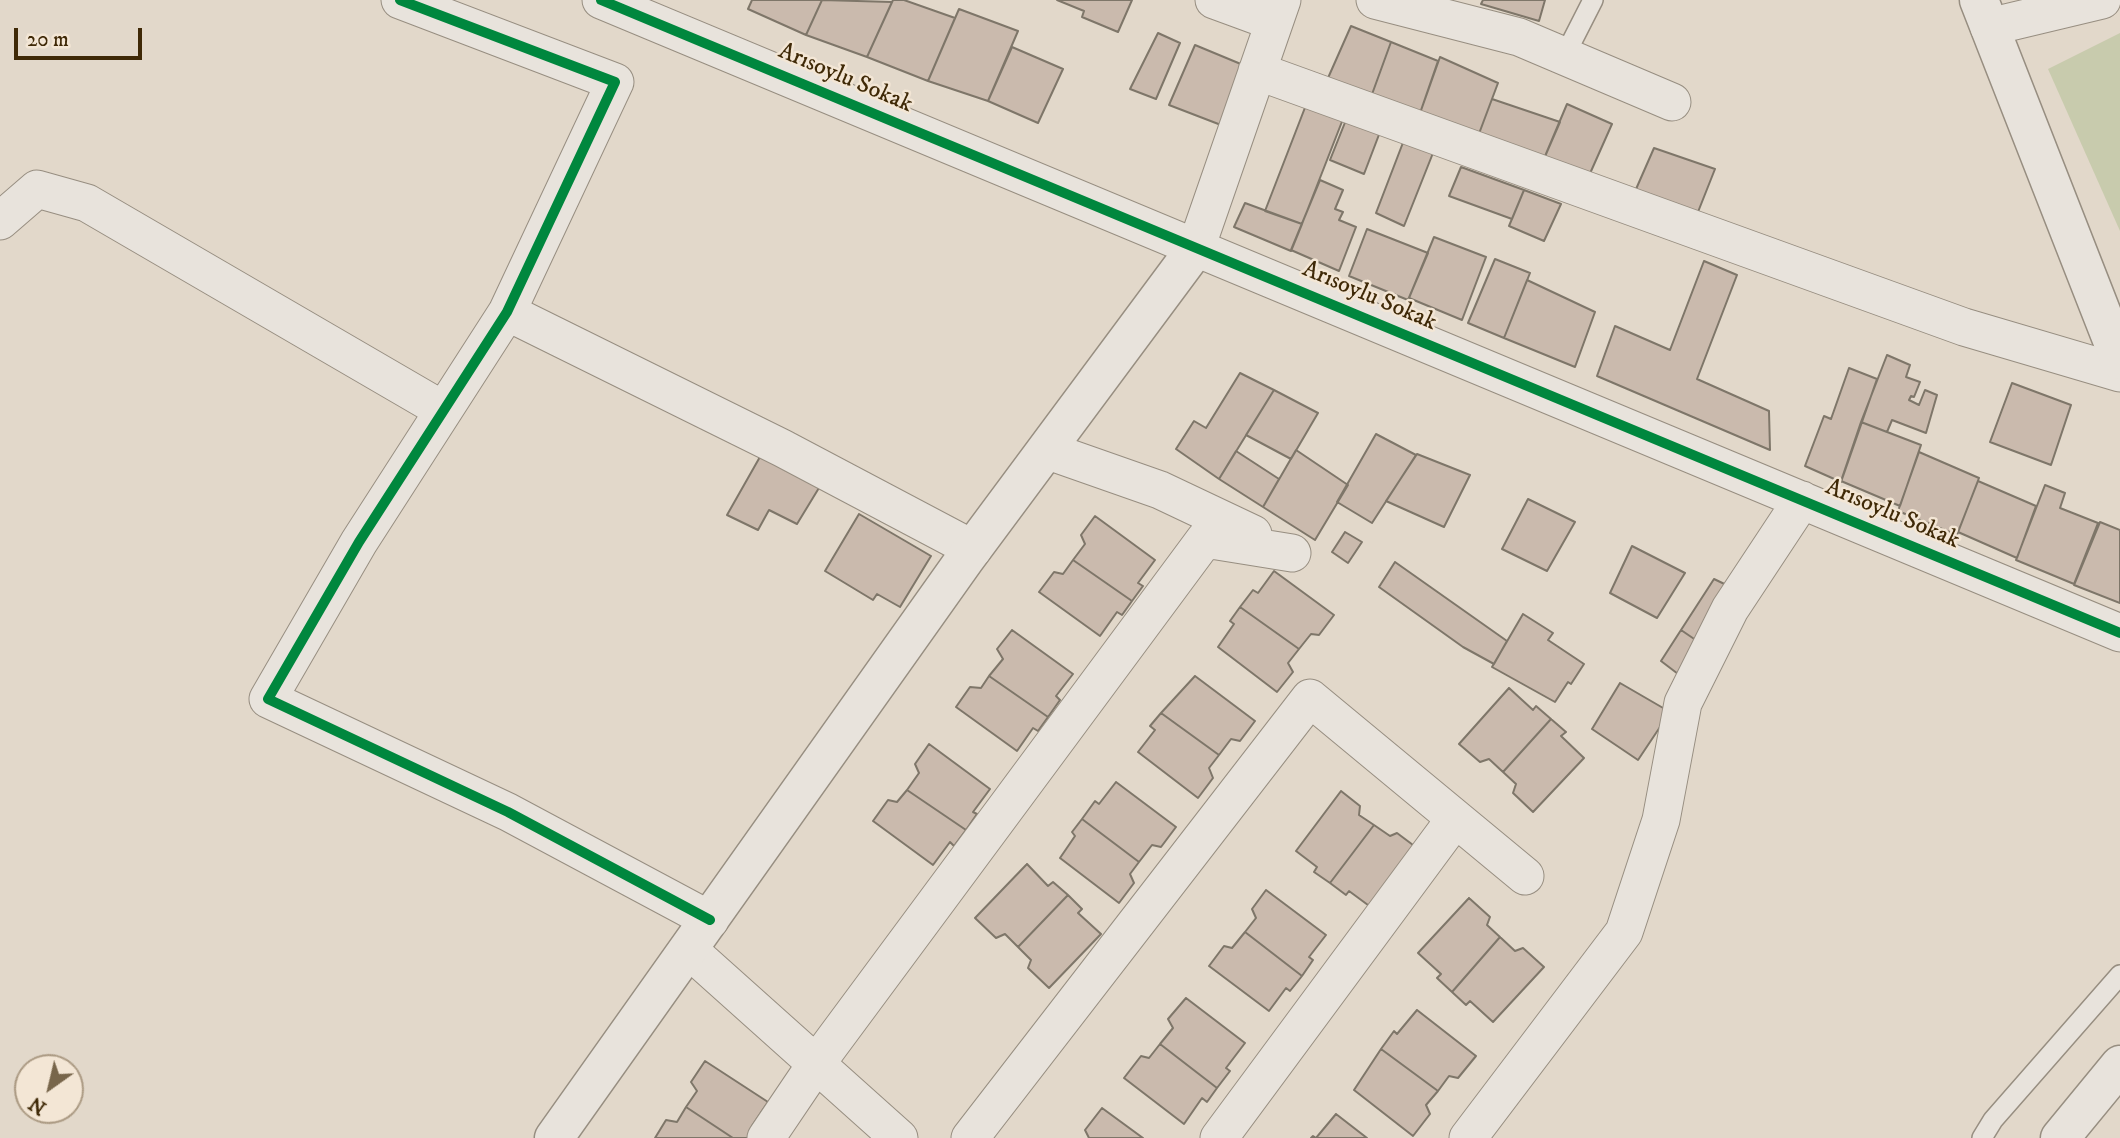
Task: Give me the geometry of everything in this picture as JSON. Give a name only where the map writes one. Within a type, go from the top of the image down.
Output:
[{"type":"street","points":[[400,0],[615,82],[507,312],[359,542],[268,699],[508,812],[700,935],[816,1064],[899,1138]]},
{"type":"street","name":"Arısoylu Sokak","points":[[601,0],[644,8],[1196,248],[2120,633]]},
{"type":"street","points":[[554,1138],[973,549],[1196,248],[1278,11],[1214,0]]},
{"type":"street","points":[[1375,0],[1519,37],[1672,102]]},
{"type":"street","points":[[2102,0],[1984,13],[2120,360]]},
{"type":"street","points":[[1257,71],[1964,327],[2120,373]]},
{"type":"street","points":[[0,221],[37,189],[87,203],[443,410]]},
{"type":"street","points":[[507,312],[782,448],[973,549]]},
{"type":"street","points":[[766,1138],[816,1064],[1205,538],[1292,553],[1160,490],[1086,467],[1046,450]]},
{"type":"street","points":[[1468,1138],[1624,932],[1661,820],[1683,703],[1730,609],[1802,500]]},
{"type":"street","points":[[970,1138],[1310,698],[1525,876]]},
{"type":"street","points":[[1219,1138],[1455,819]]},
{"type":"street","points":[[2060,1138],[2120,1065]]},
{"type":"lane","points":[[1564,57],[1593,0]]},
{"type":"lane","points":[[1982,1138],[1993,1120],[2120,975]]},
{"type":"green space","points":[[2120,33],[2120,231],[2048,69]]},
{"type":"building","points":[[752,0],[822,0],[806,35],[748,9]]},
{"type":"building","points":[[822,0],[892,2],[867,57],[806,35]]},
{"type":"building","points":[[893,0],[904,0],[955,18],[928,81],[867,57]]},
{"type":"building","points":[[1057,0],[1132,0],[1118,32],[1082,17],[1084,11]]},
{"type":"building","points":[[1483,0],[1545,0],[1539,21],[1481,4]]},
{"type":"building","points":[[959,9],[1018,31],[988,101],[928,81]]},
{"type":"building","points":[[1351,26],[1391,42],[1371,97],[1328,78]]},
{"type":"building","points":[[1158,33],[1180,43],[1156,99],[1130,89]]},
{"type":"building","points":[[1391,42],[1438,61],[1419,116],[1371,97]]},
{"type":"building","points":[[1195,45],[1248,67],[1221,125],[1169,105]]},
{"type":"building","points":[[1012,47],[1063,69],[1038,123],[988,101]]},
{"type":"building","points":[[1440,57],[1498,83],[1477,139],[1419,116]]},
{"type":"building","points":[[1492,99],[1560,122],[1543,161],[1477,139]]},
{"type":"building","points":[[1567,104],[1612,124],[1588,178],[1543,161]]},
{"type":"building","points":[[1306,105],[1343,119],[1302,224],[1265,211]]},
{"type":"building","points":[[1346,120],[1380,132],[1364,174],[1330,160]]},
{"type":"building","points":[[1404,140],[1433,153],[1404,226],[1376,213]]},
{"type":"building","points":[[1654,148],[1715,169],[1696,217],[1633,196]]},
{"type":"building","points":[[1461,167],[1524,190],[1512,219],[1449,196]]},
{"type":"building","points":[[1320,180],[1343,190],[1335,209],[1343,212],[1339,220],[1356,227],[1339,271],[1291,250]]},
{"type":"building","points":[[1524,190],[1561,204],[1544,241],[1509,226]]},
{"type":"building","points":[[1245,203],[1302,224],[1291,251],[1234,227]]},
{"type":"building","points":[[1367,229],[1428,253],[1408,300],[1349,276]]},
{"type":"building","points":[[1434,237],[1486,257],[1462,320],[1409,298]]},
{"type":"building","points":[[1495,259],[1530,273],[1504,338],[1468,323]]},
{"type":"building","points":[[1704,261],[1737,275],[1697,379],[1769,411],[1770,450],[1597,376],[1615,326],[1670,350]]},
{"type":"building","points":[[1527,280],[1595,312],[1575,367],[1504,338]]},
{"type":"building","points":[[1887,355],[1910,365],[1906,377],[1920,382],[1914,397],[1911,396],[1909,400],[1919,405],[1925,390],[1937,395],[1926,433],[1892,420],[1887,432],[1861,422]]},
{"type":"building","points":[[1849,368],[1877,379],[1841,482],[1805,466],[1824,416],[1831,419]]},
{"type":"building","points":[[1240,373],[1274,390],[1219,479],[1176,449],[1194,421],[1206,428]]},
{"type":"building","points":[[2012,383],[2071,405],[2051,465],[1990,442]]},
{"type":"building","points":[[1274,390],[1318,413],[1291,459],[1246,435]]},
{"type":"building","points":[[1861,422],[1921,445],[1900,506],[1841,481]]},
{"type":"building","points":[[1376,434],[1416,455],[1372,523],[1337,502]]},
{"type":"building","points":[[765,448],[825,478],[797,524],[769,510],[758,530],[727,515]]},
{"type":"building","points":[[1296,450],[1348,485],[1315,540],[1263,507]]},
{"type":"building","points":[[1236,451],[1279,479],[1263,507],[1219,479]]},
{"type":"building","points":[[1919,452],[1979,478],[1957,535],[1898,511]]},
{"type":"building","points":[[1417,454],[1470,475],[1444,527],[1386,501]]},
{"type":"building","points":[[1978,481],[2036,506],[2017,558],[1958,532]]},
{"type":"building","points":[[2045,485],[2065,493],[2060,508],[2098,523],[2074,584],[2016,560]]},
{"type":"building","points":[[1528,499],[1575,522],[1547,571],[1502,549]]},
{"type":"building","points":[[859,514],[931,556],[900,607],[877,594],[873,600],[825,571]]},
{"type":"building","points":[[1095,516],[1155,560],[1138,583],[1143,586],[1132,601],[1073,560],[1085,544],[1081,535]]},
{"type":"building","points":[[2100,522],[2120,530],[2120,603],[2074,585]]},
{"type":"building","points":[[1345,532],[1362,542],[1348,563],[1332,552]]},
{"type":"building","points":[[1632,546],[1685,573],[1657,618],[1610,593]]},
{"type":"building","points":[[1073,560],[1132,601],[1122,615],[1117,612],[1100,636],[1039,592],[1054,572],[1063,574]]},
{"type":"building","points":[[1395,562],[1507,641],[1494,664],[1463,647],[1379,587]]},
{"type":"building","points":[[1274,571],[1334,615],[1319,635],[1311,634],[1299,649],[1240,607],[1253,590],[1258,593]]},
{"type":"building","points":[[1714,579],[1737,590],[1703,645],[1681,630]]},
{"type":"building","points":[[1240,607],[1299,649],[1288,663],[1293,672],[1277,692],[1218,647],[1234,624],[1230,621]]},
{"type":"building","points":[[1523,614],[1553,633],[1548,640],[1584,664],[1555,702],[1492,667]]},
{"type":"building","points":[[1012,630],[1073,674],[1056,696],[1060,700],[1048,717],[989,676],[1003,659],[997,649]]},
{"type":"building","points":[[1681,630],[1703,645],[1682,677],[1661,661]]},
{"type":"building","points":[[989,676],[1048,717],[1038,731],[1033,728],[1017,751],[956,707],[970,687],[981,688]]},
{"type":"building","points":[[1195,676],[1255,721],[1240,741],[1231,739],[1219,755],[1161,713]]},
{"type":"building","points":[[1620,683],[1670,712],[1638,760],[1592,729]]},
{"type":"building","points":[[1509,688],[1533,710],[1536,706],[1551,719],[1503,772],[1489,759],[1480,762],[1459,744]]},
{"type":"building","points":[[1161,713],[1219,755],[1209,768],[1213,778],[1198,798],[1138,752],[1155,730],[1150,726]]},
{"type":"building","points":[[1551,719],[1566,732],[1561,736],[1584,758],[1533,812],[1513,793],[1516,784],[1503,772]]},
{"type":"building","points":[[929,744],[990,789],[973,812],[977,814],[966,830],[907,790],[919,773],[915,764]]},
{"type":"building","points":[[1116,782],[1176,827],[1161,847],[1152,845],[1139,862],[1082,819],[1095,801],[1099,804]]},
{"type":"building","points":[[907,790],[966,830],[954,846],[950,842],[933,865],[873,821],[888,800],[897,802]]},
{"type":"building","points":[[1341,791],[1360,806],[1359,815],[1374,825],[1330,883],[1314,872],[1317,867],[1296,851]]},
{"type":"building","points":[[1082,819],[1139,862],[1130,874],[1134,883],[1119,903],[1060,858],[1075,836],[1072,832]]},
{"type":"building","points":[[1374,825],[1390,836],[1397,833],[1417,848],[1372,908],[1349,891],[1346,895],[1330,883]]},
{"type":"building","points":[[1027,864],[1048,886],[1053,882],[1068,895],[1018,947],[1005,934],[996,938],[975,918]]},
{"type":"building","points":[[1266,890],[1326,935],[1309,957],[1313,960],[1302,976],[1245,932],[1256,918],[1252,909]]},
{"type":"building","points":[[1068,895],[1082,909],[1078,913],[1101,934],[1049,988],[1028,968],[1031,960],[1018,947]]},
{"type":"building","points":[[1469,898],[1490,917],[1487,925],[1500,937],[1452,992],[1437,978],[1441,974],[1418,953]]},
{"type":"building","points":[[1245,932],[1302,976],[1290,991],[1286,988],[1269,1011],[1209,966],[1224,946],[1232,948]]},
{"type":"building","points":[[1500,937],[1515,951],[1523,948],[1544,967],[1493,1022],[1470,1001],[1466,1005],[1452,992]]},
{"type":"building","points":[[1186,998],[1245,1043],[1226,1068],[1230,1071],[1217,1088],[1160,1044],[1173,1028],[1168,1019]]},
{"type":"building","points":[[1417,1010],[1476,1056],[1458,1078],[1449,1076],[1438,1091],[1381,1049],[1394,1031],[1397,1034]]},
{"type":"building","points":[[1160,1044],[1217,1088],[1207,1102],[1202,1098],[1184,1124],[1124,1078],[1141,1056],[1149,1058]]},
{"type":"building","points":[[1381,1049],[1438,1091],[1426,1105],[1430,1114],[1413,1136],[1354,1090]]},
{"type":"building","points":[[705,1061],[768,1102],[752,1126],[757,1129],[751,1138],[733,1138],[686,1107],[697,1091],[691,1082]]},
{"type":"building","points":[[686,1107],[733,1138],[655,1138],[666,1120],[677,1122]]},
{"type":"building","points":[[1102,1108],[1143,1138],[1089,1138],[1085,1130]]},
{"type":"building","points":[[1336,1114],[1367,1138],[1316,1138]]},
{"type":"cycle path","points":[[400,0],[615,82],[507,312],[359,542],[268,699],[508,812],[710,920]]},
{"type":"cycle path","points":[[601,0],[2120,633]]}]
